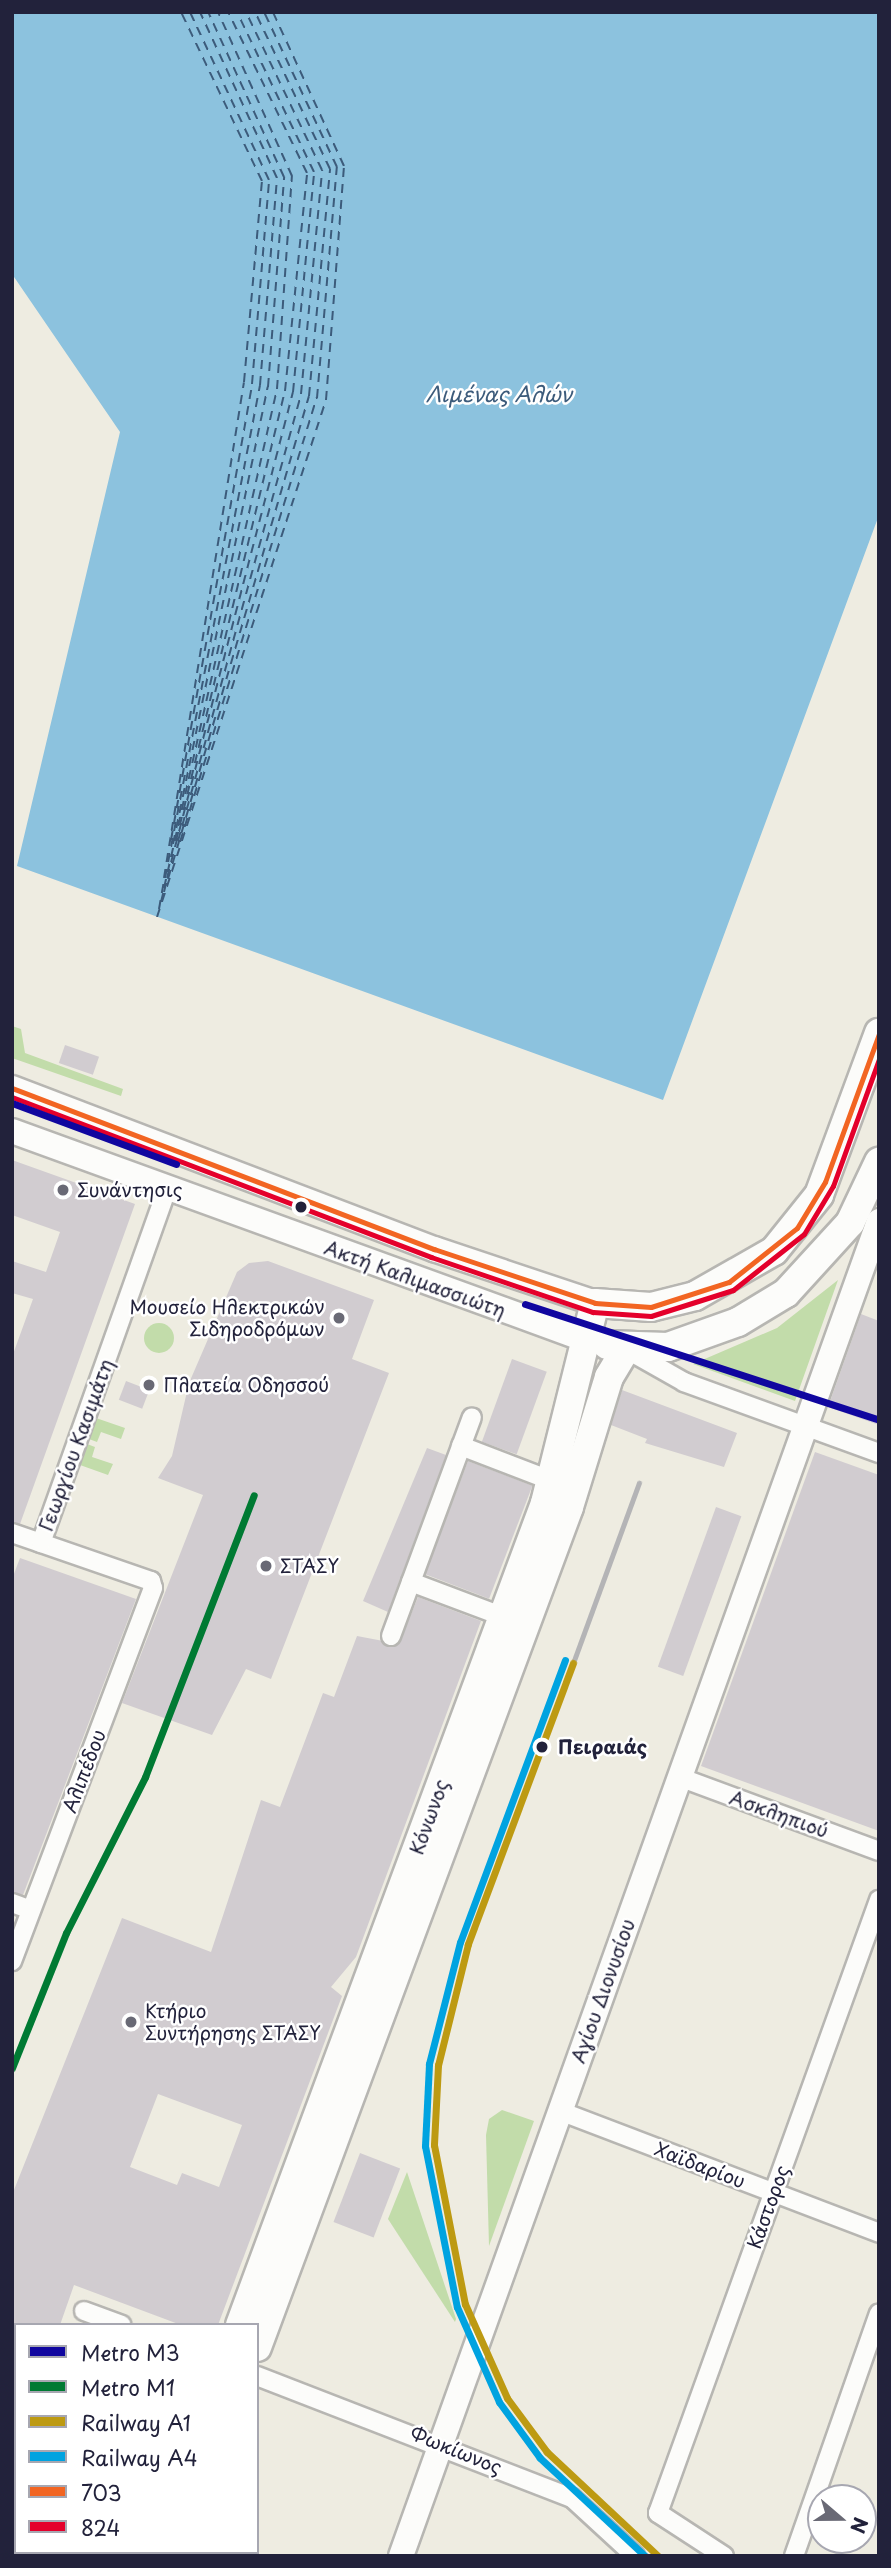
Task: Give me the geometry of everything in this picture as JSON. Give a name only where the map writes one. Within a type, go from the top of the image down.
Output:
[{"type":"main road","name":"Ακτή Καλιμασσιώτη","points":[[12,1088],[434,1249],[595,1303],[652,1307],[695,1296],[774,1251],[819,1195],[876,1049]]},
{"type":"main road","name":"Ακτή Καλιμασσιώτη","points":[[12,1131],[587,1340],[626,1349],[668,1347],[705,1335],[786,1293],[850,1223],[879,1162]]},
{"type":"main road","name":"Αγίου Διονυσίου","points":[[401,2556],[879,1221]]},
{"type":"main road","name":"Κόνωνος","points":[[241,2323],[504,1617],[552,1481],[595,1303]]},
{"type":"main road","name":"Κόνωνος","points":[[259,2342],[569,1507],[609,1377],[626,1349]]},
{"type":"street","name":"Γεωργίου Κασιμάτη","points":[[41,1543],[167,1189]]},
{"type":"street","points":[[626,1349],[684,1382],[879,1454]]},
{"type":"street","points":[[391,1636],[472,1418]]},
{"type":"street","points":[[461,1446],[552,1481]]},
{"type":"street","points":[[13,1535],[41,1543]]},
{"type":"street","name":"Αλιπέδου","points":[[12,1961],[150,1581],[41,1543]]},
{"type":"street","points":[[411,1582],[504,1617]]},
{"type":"street","name":"Ασκληπιού","points":[[679,1777],[879,1851]]},
{"type":"street","name":"Κάστορος","points":[[724,2556],[658,2513],[879,1900]]},
{"type":"street","points":[[12,1903],[31,1910]]},
{"type":"street","name":"Χαϊδαρίου","points":[[560,2111],[879,2233]]},
{"type":"street","points":[[84,2311],[117,2323]]},
{"type":"street","points":[[794,2556],[879,2313]]},
{"type":"street","name":"Φωκίωνος","points":[[259,2377],[441,2443],[579,2502],[635,2556]]},
{"type":"green space","points":[[12,1026],[21,1029],[25,1053],[123,1089],[121,1096],[12,1058]]},
{"type":"green space","points":[[838,1280],[795,1401],[693,1364],[777,1328]]},
{"type":"green space","points":[[159,1323],[170,1327],[174,1338],[170,1349],[159,1353],[148,1349],[144,1338],[148,1327]]},
{"type":"green space","points":[[96,1418],[125,1428],[121,1439],[101,1432],[97,1442],[89,1439]]},
{"type":"green space","points":[[87,1444],[95,1447],[92,1457],[113,1464],[108,1475],[80,1465]]},
{"type":"green space","points":[[502,2110],[534,2121],[489,2246],[486,2135],[489,2119]]},
{"type":"green space","points":[[407,2172],[456,2319],[455,2322],[388,2219]]},
{"type":"water","name":"Λιμένας Αλών","points":[[12,12],[879,12],[879,515],[663,1100],[17,866],[120,432],[12,274]]},
{"type":"building","points":[[65,1045],[99,1057],[93,1075],[59,1063]]},
{"type":"building","points":[[12,1160],[135,1204],[20,1524],[12,1522],[12,1357],[33,1299],[12,1293],[12,1261],[46,1272],[60,1232],[12,1215]]},
{"type":"building","points":[[268,1261],[374,1300],[352,1359],[389,1373],[271,1679],[246,1669],[212,1735],[122,1703],[203,1495],[158,1478],[172,1456],[189,1383],[237,1272],[249,1263]]},
{"type":"building","points":[[861,1314],[879,1321],[879,1425],[828,1407]]},
{"type":"building","points":[[512,1359],[547,1372],[517,1454],[482,1442]]},
{"type":"building","points":[[126,1381],[149,1390],[142,1409],[119,1400]]},
{"type":"building","points":[[622,1390],[737,1433],[724,1467],[645,1443],[647,1439],[611,1425]]},
{"type":"building","points":[[427,1448],[446,1455],[388,1612],[363,1601]]},
{"type":"building","points":[[815,1452],[879,1475],[879,1831],[701,1766]]},
{"type":"building","points":[[468,1461],[532,1486],[489,1599],[425,1574]]},
{"type":"building","points":[[716,1507],[741,1516],[683,1676],[658,1667]]},
{"type":"building","points":[[20,1558],[136,1599],[23,1895],[12,1892],[12,1579]]},
{"type":"building","points":[[418,1597],[481,1621],[356,1957],[331,1987],[342,1996],[219,2323],[176,2323],[74,2285],[61,2323],[12,2325],[12,2195],[122,1918],[211,1952],[261,1800],[280,1807],[323,1693],[334,1697],[357,1636],[399,1644]],"holes":[[[158,2094],[242,2125],[219,2187],[182,2173],[177,2185],[130,2167]]]},
{"type":"building","points":[[360,2153],[400,2168],[374,2237],[333,2222]]},
{"type":"ferry route","points":[[164,878],[244,382],[262,181],[181,12]]},
{"type":"ferry route","points":[[171,840],[252,384],[269,180],[190,12]]},
{"type":"ferry route","points":[[165,878],[260,385],[277,178],[200,12]]},
{"type":"ferry route","points":[[173,844],[268,387],[284,177],[208,12]]},
{"type":"ferry route","points":[[164,888],[277,389],[292,176],[218,12]]},
{"type":"ferry route","points":[[176,841],[285,391],[307,173],[228,12]]},
{"type":"ferry route","points":[[167,878],[293,392],[314,172],[237,12]]},
{"type":"ferry route","points":[[178,841],[301,394],[322,170],[246,12]]},
{"type":"ferry route","points":[[168,879],[309,396],[330,169],[255,12]]},
{"type":"ferry route","points":[[180,842],[317,398],[337,167],[264,12]]},
{"type":"ferry route","points":[[157,917],[326,400],[344,166],[273,12]]},
{"type":"ferry route","points":[[159,909],[164,880]]},
{"type":"ferry route","points":[[164,892],[167,880]]},
{"type":"ferry route","points":[[161,902],[164,890]]},
{"type":"railway","points":[[573,1663],[639,1483]]},
{"type":"metro line","name":"Μ3","points":[[12,1103],[176,1164]]},
{"type":"metro line","name":"Μ3","points":[[525,1304],[879,1420]]},
{"type":"metro line","name":"Μ1","points":[[12,2068],[66,1933],[145,1777],[254,1495]]},
{"type":"rail line","name":"A4","points":[[565,1660],[460,1942],[429,2064],[425,2146],[457,2307],[499,2402],[540,2458],[645,2556]]},
{"type":"rail line","name":"A1","points":[[573,1663],[468,1944],[438,2065],[434,2145],[465,2304],[507,2398],[547,2452],[658,2556]]},
{"type":"transit line","name":"703","points":[[12,1088],[434,1249],[595,1303],[651,1307],[729,1282],[797,1228],[825,1182],[879,1034]]},
{"type":"transit line","name":"824","points":[[12,1097],[431,1257],[593,1312],[651,1316],[733,1290],[804,1234],[833,1186],[879,1059]]},
{"type":"place","name":"Συνάντησις","points":[[63,1190]]},
{"type":"place","name":"Μουσείο Ηλεκτρικών Σιδηροδρόμων","points":[[339,1318]]},
{"type":"place","name":"Πλατεία Οδησσού","points":[[149,1385]]},
{"type":"place","name":"ΣΤΑΣΥ","points":[[266,1566]]},
{"type":"place","name":"Πειραιάς","points":[[542,1747]]},
{"type":"place","name":"Κτήριο Συντήρησης ΣΤΑΣΥ","points":[[131,2022]]}]
